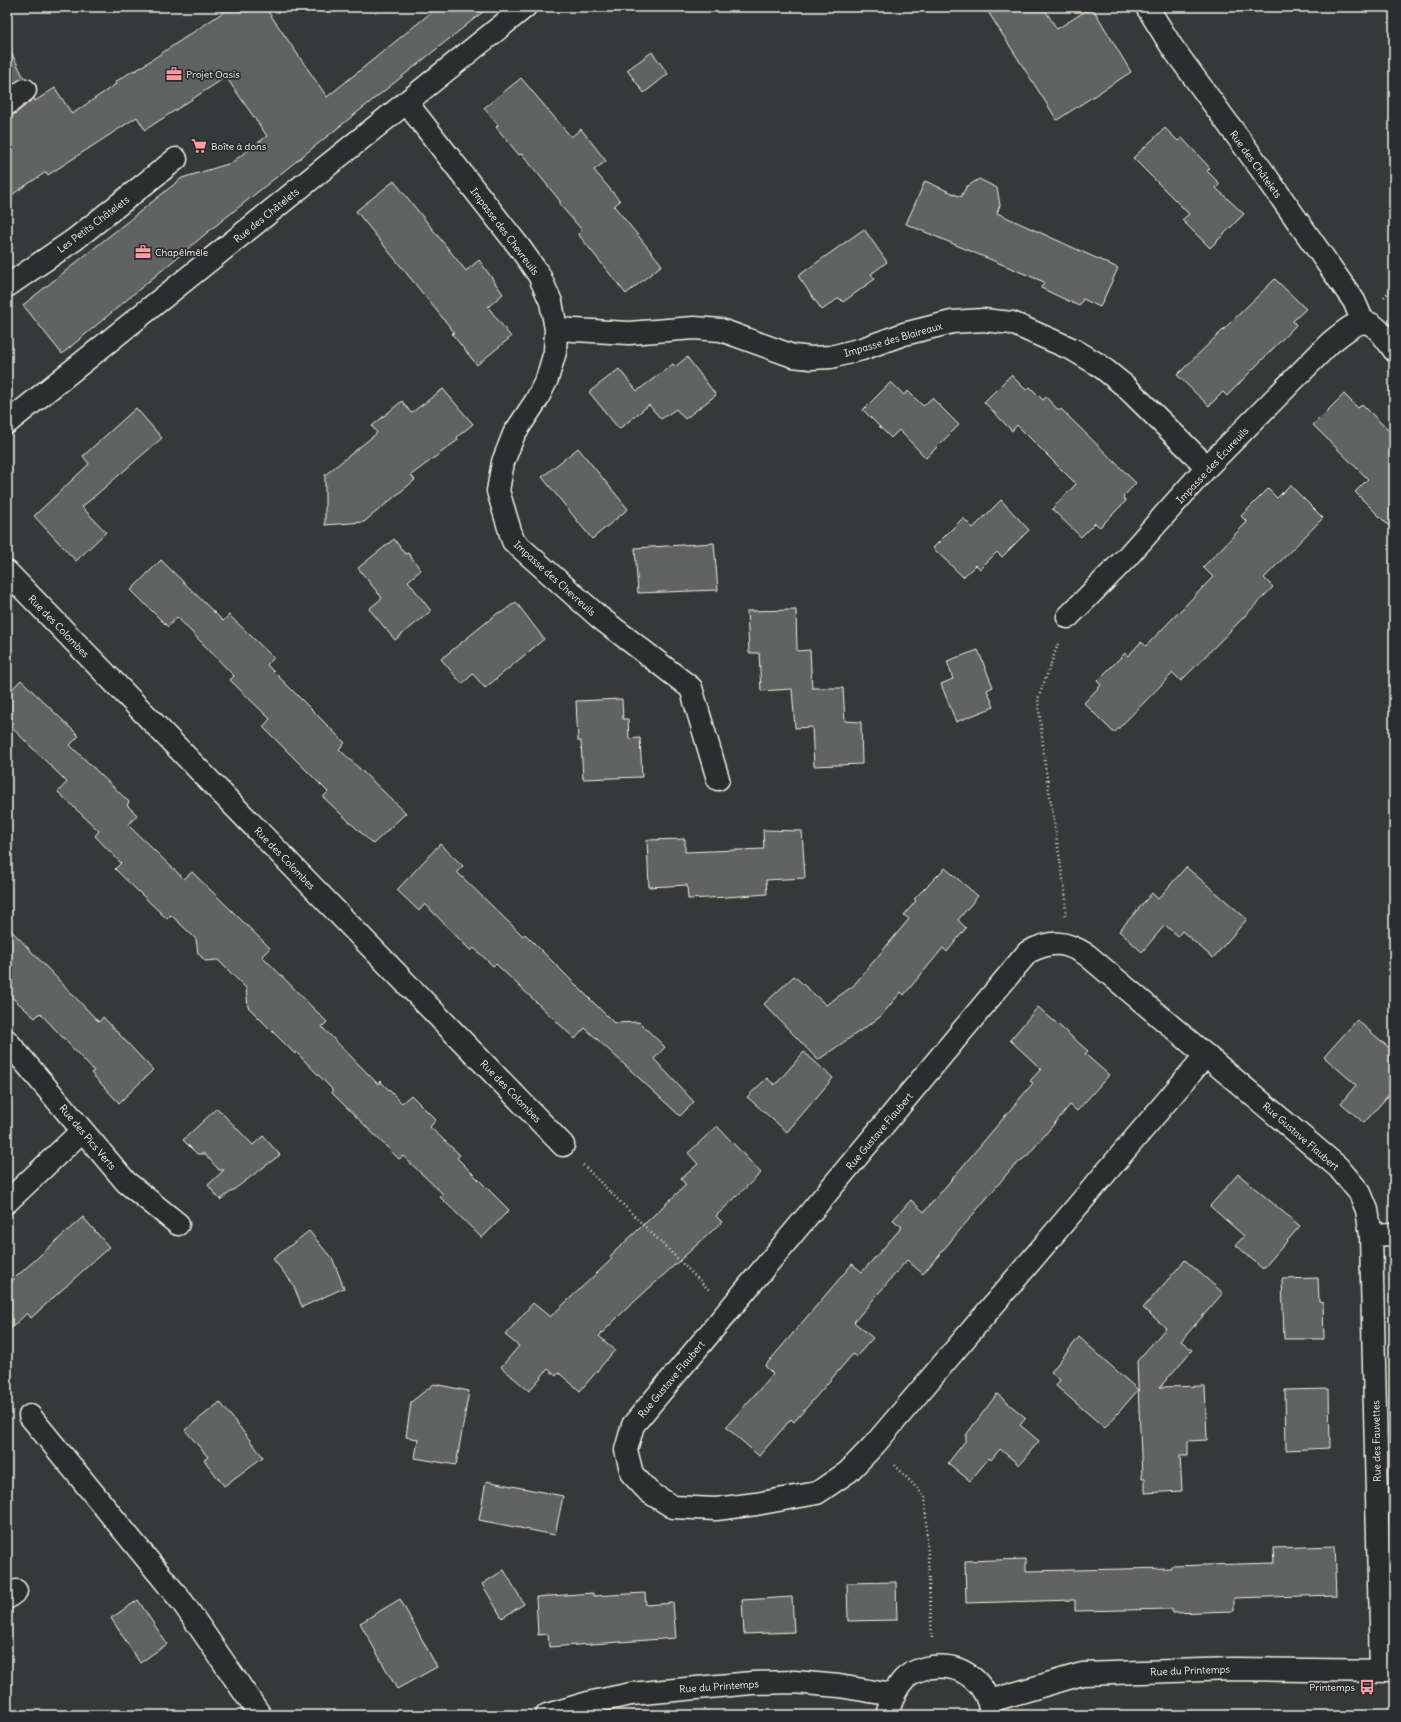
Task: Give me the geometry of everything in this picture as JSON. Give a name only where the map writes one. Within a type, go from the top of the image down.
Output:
[{"type":"street","name":"Rue des Châtelets","points":[[8,421],[525,7]]},
{"type":"street","name":"Rue des Châtelets","points":[[1147,7],[1172,47],[1261,169],[1354,302],[1363,322]]},
{"type":"street","points":[[7,104],[24,90]]},
{"type":"street","name":"Impasse des Chevreuils","points":[[406,102],[520,248],[539,275],[551,302],[556,329],[555,352],[547,379],[536,401],[514,434],[504,462],[498,491],[513,541],[599,617],[691,688],[718,779]]},
{"type":"street","name":"Les Petits Châtelets","points":[[7,286],[74,240],[176,159]]},
{"type":"street","name":"Impasse des Blaireaux","points":[[556,329],[629,333],[694,328],[721,330],[793,356],[812,358],[837,355],[904,334],[952,322],[983,320],[1012,323],[1074,350],[1099,364],[1125,386],[1207,467]]},
{"type":"street","points":[[1363,322],[1375,325],[1394,350]]},
{"type":"street","name":"Impasse des Écureuils","points":[[1068,617],[1127,557],[1207,467],[1330,343],[1345,330],[1363,322]]},
{"type":"street","name":"Rue des Colombes","points":[[7,572],[563,1145]]},
{"type":"street","name":"Rue Gustave Flaubert","points":[[1206,1054],[875,1444],[848,1472],[817,1493],[756,1504],[710,1509],[673,1507],[649,1492],[632,1474],[626,1450],[633,1425],[1028,952],[1044,944],[1064,944],[1074,947],[1087,955],[1206,1054],[1338,1167],[1360,1193],[1367,1210],[1371,1235]]},
{"type":"street","name":"Rue des Pics Verts","points":[[7,1041],[126,1182],[178,1224]]},
{"type":"street","points":[[7,1202],[82,1131]]},
{"type":"street","points":[[1371,1235],[1394,1234]]},
{"type":"street","name":"Rue des Fauvettes","points":[[1371,1235],[1388,1670]]},
{"type":"street","points":[[30,1416],[183,1603],[260,1715]]},
{"type":"street","points":[[890,1705],[905,1678],[923,1668],[951,1667],[963,1671],[979,1683],[990,1708]]},
{"type":"street","name":"Rue du Printemps","points":[[990,1708],[1082,1674],[1233,1669],[1388,1670]]},
{"type":"street","name":"Rue du Printemps","points":[[547,1715],[588,1703],[631,1694],[794,1682],[839,1686],[890,1705]]},
{"type":"path","points":[[1064,944],[1066,898],[1045,765],[1038,699],[1068,617]]},
{"type":"path","points":[[563,1145],[729,1310]]},
{"type":"path","points":[[875,1444],[925,1497],[931,1632],[935,1667]]},
{"type":"building","points":[[231,7],[265,7],[327,97],[438,7],[489,7],[209,231],[62,354],[23,305],[182,178],[231,163],[267,136],[226,77],[145,130],[137,117],[48,175],[46,172],[7,198],[7,116],[15,114],[34,98],[35,101],[55,88],[72,114],[116,84],[115,82],[134,70],[135,71]]},
{"type":"building","points":[[985,7],[1043,7],[1057,29],[1092,7],[1131,72],[1057,120]]},
{"type":"building","points":[[7,44],[24,78],[7,88]]},
{"type":"building","points":[[652,52],[668,74],[644,93],[627,70]]},
{"type":"building","points":[[521,78],[571,137],[581,129],[606,161],[594,170],[620,201],[614,206],[662,265],[626,294],[578,234],[582,230],[560,205],[560,201],[522,154],[519,155],[496,127],[498,125],[484,108]]},
{"type":"building","points":[[1165,128],[1178,141],[1182,138],[1210,168],[1207,171],[1220,184],[1216,188],[1244,214],[1210,248],[1182,220],[1189,214],[1133,158]]},
{"type":"building","points":[[979,179],[997,188],[1000,205],[997,213],[1118,268],[1100,307],[1083,299],[1079,306],[1041,288],[1044,282],[906,224],[925,181],[961,197],[966,187]]},
{"type":"building","points":[[394,181],[466,271],[479,260],[503,294],[488,307],[511,337],[477,365],[452,334],[454,332],[356,211]]},
{"type":"building","points":[[864,229],[887,262],[871,274],[875,279],[843,302],[839,298],[822,310],[798,276]]},
{"type":"building","points":[[1275,279],[1306,309],[1293,321],[1296,325],[1227,396],[1223,392],[1209,406],[1177,375]]},
{"type":"building","points":[[687,357],[716,395],[685,419],[676,409],[661,419],[649,405],[619,429],[589,392],[619,369],[637,391],[673,364],[675,367]]},
{"type":"building","points":[[1011,375],[1026,390],[1030,387],[1043,400],[1046,397],[1059,411],[1061,409],[1136,483],[1123,497],[1126,501],[1100,527],[1095,523],[1081,537],[1052,509],[1076,484],[1017,425],[1012,431],[984,402]]},
{"type":"building","points":[[891,382],[904,395],[908,391],[923,406],[932,398],[959,425],[926,458],[899,430],[891,438],[863,410]]},
{"type":"building","points":[[443,389],[473,424],[457,437],[458,440],[411,475],[415,480],[364,522],[325,525],[325,475],[377,433],[372,426],[402,401],[411,413]]},
{"type":"building","points":[[1344,394],[1358,408],[1362,404],[1394,436],[1394,531],[1355,492],[1368,479],[1313,425]]},
{"type":"building","points":[[136,408],[162,438],[82,507],[106,532],[76,561],[34,516],[89,464],[83,456]]},
{"type":"building","points":[[578,448],[628,509],[592,539],[542,477]]},
{"type":"building","points":[[1290,485],[1323,518],[1264,578],[1273,587],[1181,681],[1173,673],[1114,733],[1084,703],[1101,685],[1097,681],[1125,653],[1128,656],[1141,642],[1146,646],[1213,577],[1203,567],[1247,522],[1241,516],[1268,489],[1277,498]]},
{"type":"building","points":[[1001,500],[1029,530],[1002,557],[997,552],[980,569],[976,565],[963,577],[933,548],[963,518],[973,528]]},
{"type":"building","points":[[394,539],[405,554],[408,553],[421,570],[408,581],[431,611],[395,640],[369,609],[382,598],[358,568]]},
{"type":"building","points":[[714,543],[718,590],[638,593],[635,548]]},
{"type":"building","points":[[161,560],[223,621],[229,615],[274,658],[267,665],[345,743],[339,749],[406,813],[373,844],[323,797],[328,792],[263,727],[270,719],[230,680],[234,676],[177,617],[168,627],[131,590]]},
{"type":"building","points":[[516,602],[544,639],[485,688],[473,674],[462,684],[441,659],[499,612],[501,613]]},
{"type":"building","points":[[796,610],[797,651],[810,650],[812,688],[843,688],[845,721],[861,722],[862,764],[814,766],[812,727],[795,728],[792,689],[761,691],[759,653],[749,653],[747,611]]},
{"type":"building","points":[[978,650],[993,687],[987,690],[994,707],[956,722],[941,684],[953,679],[947,661]]},
{"type":"building","points":[[21,680],[79,736],[70,745],[129,802],[127,805],[137,815],[128,825],[184,879],[192,872],[270,948],[262,956],[327,1022],[322,1027],[378,1084],[380,1081],[402,1103],[411,1095],[436,1120],[430,1127],[460,1155],[457,1158],[509,1210],[482,1238],[440,1197],[443,1194],[403,1156],[399,1159],[332,1093],[332,1089],[296,1052],[295,1054],[248,1007],[246,988],[218,960],[205,961],[198,953],[196,939],[171,915],[167,919],[115,869],[121,863],[95,836],[99,831],[58,792],[67,782],[7,723],[7,694]]},
{"type":"building","points":[[622,699],[623,719],[628,719],[629,739],[640,738],[642,777],[583,779],[581,741],[578,741],[576,701]]},
{"type":"building","points":[[763,830],[802,831],[805,878],[766,880],[767,894],[727,897],[688,899],[687,885],[649,887],[647,840],[685,839],[685,852],[764,849]]},
{"type":"building","points":[[440,844],[463,866],[457,872],[523,936],[525,934],[614,1023],[639,1022],[665,1047],[654,1059],[694,1102],[680,1116],[585,1028],[575,1039],[496,964],[493,966],[474,948],[471,951],[425,904],[419,911],[397,890]]},
{"type":"building","points":[[1186,867],[1247,919],[1213,958],[1182,931],[1178,936],[1165,925],[1142,952],[1119,931],[1152,893],[1158,899]]},
{"type":"building","points":[[945,868],[978,896],[958,920],[966,928],[947,952],[943,948],[904,995],[901,992],[880,1017],[818,1060],[764,1004],[794,976],[826,1005],[853,986],[909,919],[904,915],[916,901],[914,899]]},
{"type":"building","points":[[7,926],[99,1022],[103,1017],[153,1070],[119,1103],[91,1073],[94,1071],[40,1013],[35,1018],[7,993]]},
{"type":"building","points":[[1038,1007],[1088,1051],[1085,1054],[1109,1075],[1077,1111],[1070,1105],[1028,1155],[1012,1168],[923,1274],[907,1260],[854,1322],[873,1338],[856,1357],[853,1354],[794,1422],[791,1419],[759,1456],[726,1427],[773,1374],[765,1366],[852,1264],[862,1272],[902,1227],[893,1220],[911,1200],[924,1212],[1033,1083],[1030,1081],[1041,1069],[1010,1040]]},
{"type":"building","points":[[1357,1020],[1394,1052],[1394,1089],[1364,1123],[1341,1103],[1356,1085],[1324,1057]]},
{"type":"building","points":[[804,1052],[833,1078],[787,1132],[747,1097],[767,1078],[775,1085]]},
{"type":"building","points":[[217,1108],[253,1145],[263,1136],[280,1155],[220,1200],[208,1185],[224,1170],[219,1170],[205,1154],[197,1154],[183,1140]]},
{"type":"building","points":[[717,1126],[761,1173],[716,1216],[722,1222],[623,1312],[599,1336],[615,1350],[580,1391],[559,1373],[556,1376],[548,1369],[529,1391],[501,1367],[519,1346],[505,1335],[533,1303],[550,1317],[612,1259],[610,1256],[686,1185],[681,1179],[698,1164],[688,1153]]},
{"type":"building","points":[[1238,1174],[1300,1226],[1263,1269],[1236,1245],[1244,1236],[1210,1206]]},
{"type":"building","points":[[83,1217],[109,1247],[31,1318],[27,1313],[7,1332],[7,1285]]},
{"type":"building","points":[[309,1231],[333,1260],[344,1288],[302,1307],[293,1284],[273,1259]]},
{"type":"building","points":[[1185,1260],[1223,1293],[1181,1341],[1192,1350],[1160,1387],[1205,1386],[1207,1440],[1188,1441],[1188,1456],[1180,1456],[1182,1491],[1145,1493],[1145,1478],[1142,1478],[1137,1361],[1166,1328],[1143,1308]]},
{"type":"building","points":[[1318,1278],[1319,1302],[1323,1303],[1324,1339],[1284,1339],[1282,1279]]},
{"type":"building","points":[[1079,1337],[1138,1390],[1105,1428],[1056,1386],[1060,1380],[1051,1372]]},
{"type":"building","points":[[434,1384],[469,1391],[456,1465],[415,1458],[418,1439],[406,1437],[411,1402]]},
{"type":"building","points":[[1329,1389],[1330,1448],[1286,1450],[1285,1390]]},
{"type":"building","points":[[997,1394],[1026,1418],[1020,1425],[1039,1441],[1019,1465],[1000,1449],[991,1460],[989,1458],[970,1481],[948,1463],[966,1440],[966,1435]]},
{"type":"building","points":[[220,1402],[263,1457],[224,1486],[204,1460],[208,1457],[185,1430]]},
{"type":"building","points":[[486,1481],[563,1496],[555,1535],[479,1520]]},
{"type":"building","points":[[1335,1546],[1337,1595],[1234,1598],[1234,1611],[1172,1613],[1172,1609],[1075,1611],[1075,1600],[966,1603],[965,1561],[1026,1559],[1026,1571],[1171,1568],[1171,1566],[1274,1563],[1273,1548]]},
{"type":"building","points":[[504,1570],[524,1604],[502,1618],[482,1584]]},
{"type":"building","points":[[896,1582],[897,1620],[848,1621],[847,1583]]},
{"type":"building","points":[[593,1593],[593,1596],[645,1593],[646,1605],[673,1603],[676,1638],[549,1647],[548,1634],[538,1635],[536,1597]]},
{"type":"building","points":[[792,1597],[794,1632],[744,1634],[742,1600]]},
{"type":"building","points":[[400,1599],[437,1667],[397,1689],[360,1623]]},
{"type":"building","points":[[138,1600],[167,1644],[140,1663],[111,1618]]},
{"type":"place","name":"Projet Oasis","points":[[174,74]]},
{"type":"place","name":"Boîte à dons","points":[[199,146]]},
{"type":"place","name":"Chapêlmêle","points":[[143,252]]},
{"type":"place","name":"Printemps","points":[[1367,1687]]}]
